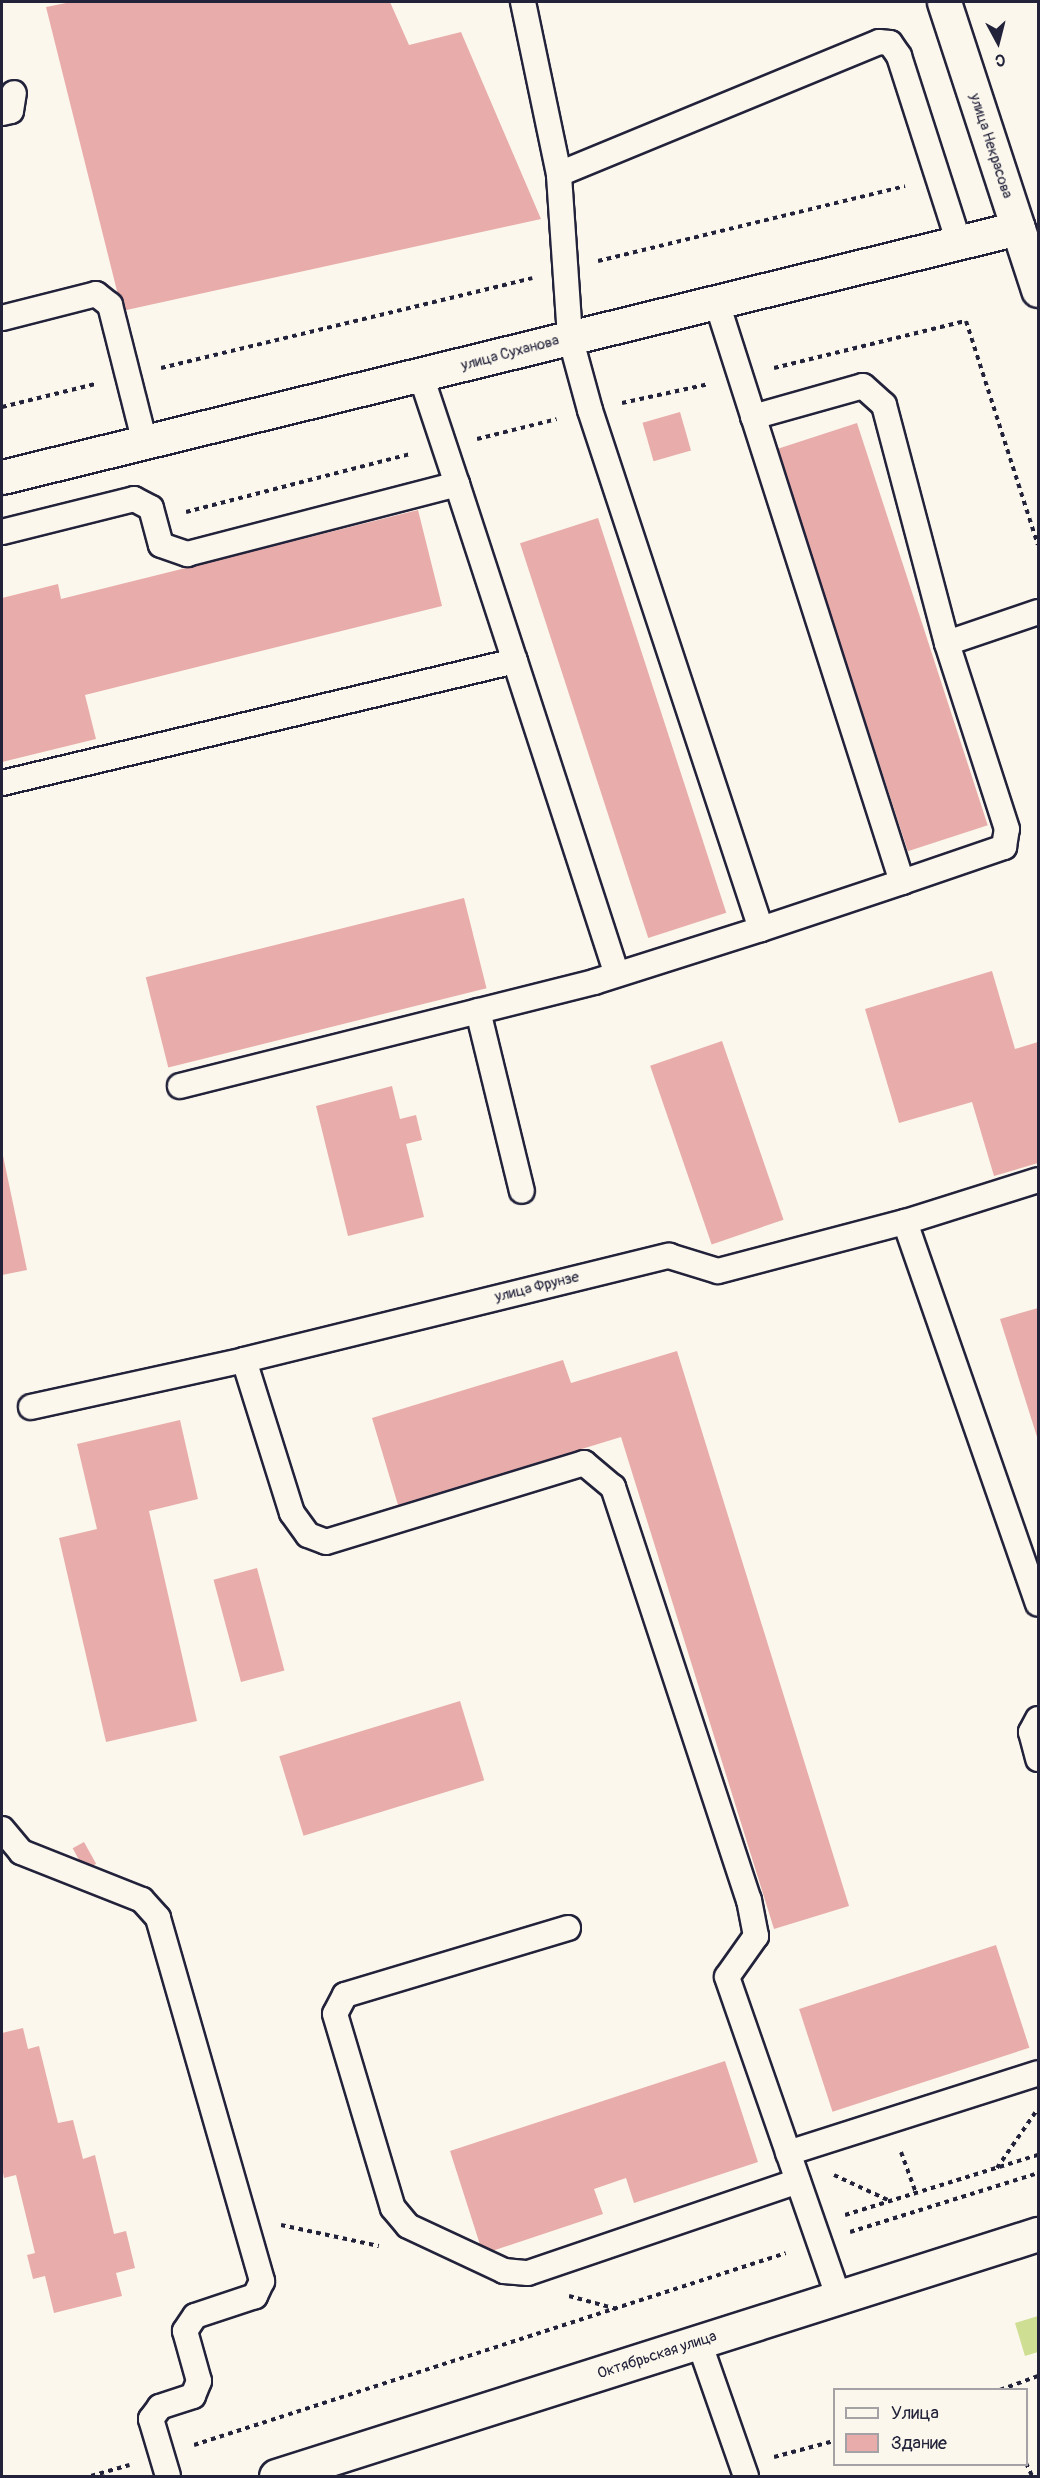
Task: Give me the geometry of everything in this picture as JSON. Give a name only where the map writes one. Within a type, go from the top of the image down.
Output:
[{"type":"street","name":"улица Некрасова","points":[[944,2],[1038,290]]},
{"type":"street","name":"улица Суханова","points":[[2,477],[422,376],[570,337],[1018,228]]},
{"type":"street","name":"Октябрьская улица","points":[[276,2476],[1038,2234]]},
{"type":"lane","points":[[523,2],[559,174],[570,337],[590,411],[760,929]]},
{"type":"lane","points":[[559,174],[879,42],[890,43],[898,56],[959,243]]},
{"type":"lane","points":[[2,318],[96,294],[110,305],[145,443]]},
{"type":"lane","points":[[717,303],[902,882]]},
{"type":"lane","points":[[422,376],[617,974]]},
{"type":"lane","points":[[180,1086],[617,974],[760,929],[1004,847],[1007,829],[947,643],[884,405],[863,386],[753,417]]},
{"type":"lane","points":[[2,532],[134,499],[151,508],[161,545],[187,554],[457,484]]},
{"type":"lane","points":[[947,643],[1038,612]]},
{"type":"lane","points":[[2,783],[514,661]]},
{"type":"lane","points":[[478,1011],[522,1191]]},
{"type":"lane","name":"улица Фрунзе","points":[[31,1407],[244,1360],[616,1267],[669,1256],[718,1271],[905,1222],[1038,1180]]},
{"type":"lane","points":[[905,1222],[1038,1603]]},
{"type":"lane","points":[[244,1360],[292,1513],[308,1535],[326,1542],[584,1463],[613,1487],[749,1900],[756,1936],[727,1977],[838,2296]]},
{"type":"lane","points":[[1038,1719],[1031,1732],[1038,1759]]},
{"type":"lane","points":[[2,1829],[21,1852],[142,1900],[158,1918],[262,2281],[255,2296],[195,2316],[185,2331],[199,2381],[193,2396],[160,2407],[151,2419],[165,2466]]},
{"type":"lane","points":[[568,1928],[345,1995],[335,2014],[393,2208],[408,2226],[504,2271],[528,2273],[798,2181]]},
{"type":"lane","points":[[788,2153],[1038,2073]]},
{"type":"lane","points":[[699,2342],[746,2476]]},
{"type":"path","points":[[2,407],[938,178]]},
{"type":"path","points":[[154,520],[444,446],[966,321],[1038,545]]},
{"type":"path","points":[[996,2169],[1038,2108]]},
{"type":"path","points":[[890,2121],[916,2193]]},
{"type":"path","points":[[788,2153],[890,2201]]},
{"type":"path","points":[[91,2476],[165,2466],[815,2234],[890,2201],[1038,2155]]},
{"type":"path","points":[[815,2234],[1038,2173]]},
{"type":"path","points":[[1005,2388],[1038,2376]]},
{"type":"green space","points":[[1038,2316],[1038,2352],[1025,2356],[1015,2323]]},
{"type":"building","points":[[71,2],[390,2],[409,45],[461,32],[541,219],[122,311],[46,7]]},
{"type":"building","points":[[680,412],[691,450],[654,461],[643,423]]},
{"type":"building","points":[[857,423],[988,825],[908,851],[777,449]]},
{"type":"building","points":[[418,510],[442,606],[85,695],[96,739],[2,762],[2,598],[58,584],[61,599]]},
{"type":"building","points":[[598,518],[726,913],[648,938],[520,543]]},
{"type":"building","points":[[464,898],[486,988],[168,1068],[146,977]]},
{"type":"building","points":[[992,971],[1015,1049],[1038,1042],[1038,1163],[994,1176],[972,1102],[899,1123],[865,1009]]},
{"type":"building","points":[[722,1041],[784,1220],[712,1244],[650,1066]]},
{"type":"building","points":[[392,1086],[400,1119],[416,1115],[422,1140],[406,1144],[424,1217],[348,1236],[316,1106]]},
{"type":"building","points":[[2,1151],[27,1270],[2,1275]]},
{"type":"building","points":[[1038,1308],[1038,1440],[1000,1319]]},
{"type":"building","points":[[677,1351],[849,1906],[774,1929],[621,1437],[398,1505],[372,1418],[563,1360],[571,1383]]},
{"type":"building","points":[[180,1420],[198,1499],[149,1511],[197,1721],[106,1742],[59,1538],[97,1529],[77,1444]]},
{"type":"building","points":[[257,1568],[284,1670],[241,1682],[214,1580]]},
{"type":"building","points":[[460,1701],[484,1780],[304,1836],[279,1756]]},
{"type":"building","points":[[84,1842],[96,1864],[85,1870],[73,1848]]},
{"type":"building","points":[[996,1945],[1029,2048],[833,2112],[799,2009]]},
{"type":"building","points":[[23,2028],[28,2049],[39,2046],[58,2123],[73,2120],[83,2159],[95,2155],[114,2234],[126,2231],[135,2268],[116,2273],[122,2296],[54,2313],[45,2276],[33,2279],[27,2255],[35,2253],[16,2175],[4,2178],[2,2168],[2,2033]]},
{"type":"building","points":[[725,2061],[758,2162],[634,2203],[626,2178],[594,2189],[603,2214],[483,2254],[450,2151]]}]
